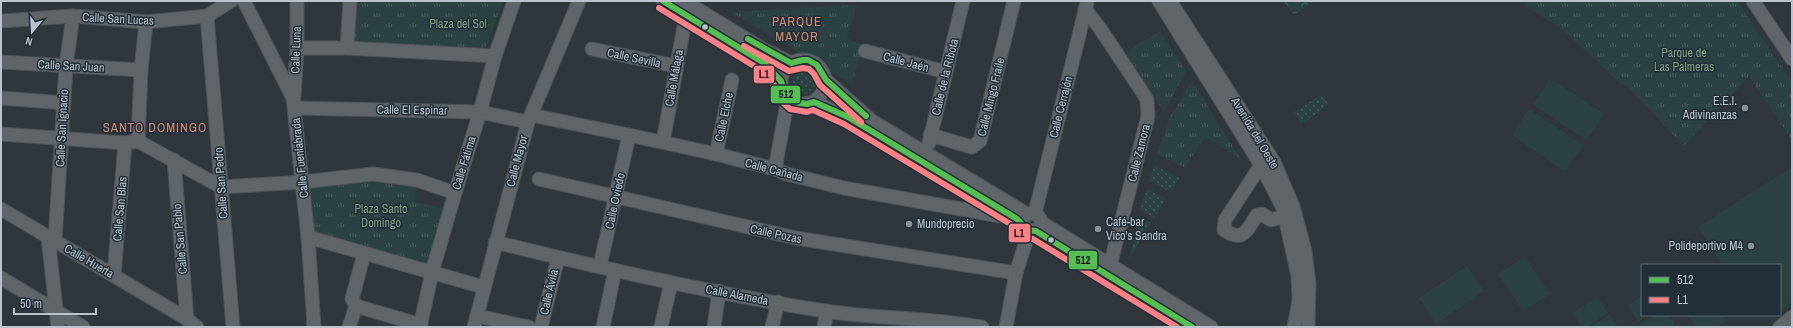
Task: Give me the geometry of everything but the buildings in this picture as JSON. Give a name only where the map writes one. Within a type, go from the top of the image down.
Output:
[{"type":"street","name":"Calle San Lucas","points":[[1,21],[73,16],[146,22],[206,16],[231,1]]},
{"type":"street","name":"Calle Fuenlabrada","points":[[244,1],[294,103],[308,237],[314,327]]},
{"type":"street","name":"Calle Luna","points":[[294,103],[298,48],[297,1]]},
{"type":"street","points":[[347,48],[350,1]]},
{"type":"street","name":"Calle Fátima","points":[[420,326],[432,272],[480,112],[495,56],[514,1]]},
{"type":"street","name":"Calle Mayor","points":[[476,321],[495,242],[529,119],[579,1]]},
{"type":"street","points":[[663,1],[764,63],[781,81],[784,93],[788,98],[800,104],[814,102],[848,117],[1030,222],[1110,266],[1211,327]]},
{"type":"street","points":[[684,1],[767,51],[791,63]]},
{"type":"street","name":"Calle de la Ribota","points":[[927,152],[963,1]]},
{"type":"street","name":"Calle Mingo Fraile","points":[[930,135],[972,147],[980,141],[1014,1]]},
{"type":"street","name":"Avenida del Oeste","points":[[1159,1],[1261,165],[1283,208],[1298,276],[1299,301],[1294,327]]},
{"type":"street","name":"Avenida del Oeste","points":[[1170,1],[1274,162],[1293,206],[1305,251],[1309,284],[1308,327]]},
{"type":"street","points":[[1753,1],[1792,59]]},
{"type":"street","name":"Calle Cerrajón","points":[[1006,327],[1016,273],[1087,5]]},
{"type":"street","name":"Calle Zamora","points":[[1087,5],[1099,27],[1147,100],[1148,116],[1110,266]]},
{"type":"street","name":"Calle Málaga","points":[[663,142],[686,15]]},
{"type":"street","name":"Calle San Ignacio","points":[[58,327],[51,239],[62,138],[66,66],[73,16]]},
{"type":"street","name":"Calle San Pedro","points":[[206,16],[233,327]]},
{"type":"street","name":"Calle San Blas","points":[[114,275],[146,22]]},
{"type":"street","points":[[298,48],[347,48],[495,56]]},
{"type":"street","name":"Calle Sevilla","points":[[592,49],[676,66]]},
{"type":"street","name":"Calle Jaén","points":[[865,51],[946,72]]},
{"type":"street","points":[[781,81],[786,68],[791,63],[802,60],[814,62],[824,73],[826,80],[823,92],[814,102]]},
{"type":"street","name":"Calle San Juan","points":[[1,62],[141,70]]},
{"type":"street","name":"Calle Elche","points":[[716,154],[732,80]]},
{"type":"street","points":[[826,80],[872,121],[927,152],[1030,222],[1192,327]]},
{"type":"street","points":[[1,98],[64,103]]},
{"type":"street","points":[[775,168],[788,98]]},
{"type":"street","name":"Calle El Espinar","points":[[294,103],[480,112],[529,119]]},
{"type":"street","name":"Calle Cañada","points":[[529,119],[629,135],[775,168],[787,174],[844,188],[1030,222]]},
{"type":"street","points":[[1,134],[132,142],[174,160],[221,188],[303,182],[373,174],[417,180],[455,193]]},
{"type":"street","name":"Calle Oviedo","points":[[600,266],[617,197],[629,135]]},
{"type":"street","name":"Calle San Pablo","points":[[174,160],[192,323]]},
{"type":"street","name":"Avenida del Oeste","points":[[1261,165],[1225,220],[1224,230],[1234,236],[1240,236],[1246,231],[1256,215],[1262,214],[1271,220],[1285,216]]},
{"type":"street","name":"Calle Pozas","points":[[539,179],[790,237],[1016,273]]},
{"type":"street","name":"Calle Huerta","points":[[1,209],[114,275],[192,323]]},
{"type":"street","points":[[308,237],[484,287]]},
{"type":"street","name":"Calle Alameda","points":[[495,242],[558,258],[600,266],[671,283],[880,322],[982,327]]},
{"type":"street","points":[[350,327],[356,306],[352,298],[364,254]]},
{"type":"street","name":"Calle Ávila","points":[[541,327],[558,258]]},
{"type":"street","points":[[603,327],[615,270]]},
{"type":"street","points":[[1,278],[82,327]]},
{"type":"street","points":[[661,327],[671,283]]},
{"type":"street","points":[[714,327],[719,291]]},
{"type":"street","points":[[772,327],[778,302]]},
{"type":"street","points":[[356,306],[420,326]]},
{"type":"street","points":[[824,327],[827,311]]},
{"type":"street","points":[[1780,327],[1792,317]]},
{"type":"street","points":[[476,321],[530,327]]},
{"type":"green space","name":"Plaza del Sol","points":[[354,1],[503,1],[486,48],[353,42]]},
{"type":"green space","points":[[1283,1],[1313,1],[1294,15]]},
{"type":"green space","name":"Parque de Las Palmeras","points":[[1527,1],[1737,1],[1792,82],[1792,141],[1749,76],[1684,146],[1627,86],[1621,84],[1562,29],[1523,4]]},
{"type":"green space","points":[[857,5],[847,39],[863,45],[852,84],[731,12]]},
{"type":"green space","points":[[1160,31],[1186,71],[1164,112],[1126,52]]},
{"type":"green space","points":[[804,70],[809,71],[815,77],[815,87],[809,93],[804,94],[799,93],[793,87],[792,82],[793,77],[799,71]]},
{"type":"green space","points":[[1550,78],[1604,114],[1586,140],[1533,104]]},
{"type":"green space","points":[[1192,81],[1240,158],[1205,137],[1185,168],[1157,154],[1169,119]]},
{"type":"green space","points":[[1322,94],[1329,105],[1301,124],[1294,112]]},
{"type":"green space","points":[[1529,109],[1583,145],[1565,171],[1512,135]]},
{"type":"green space","points":[[1154,165],[1179,178],[1171,192],[1149,181]]},
{"type":"green space","name":"Polideportivo M4","points":[[1792,167],[1792,302],[1781,312],[1781,264],[1721,264],[1698,227]]},
{"type":"green space","name":"Plaza Santo Domingo","points":[[379,179],[416,188],[415,202],[445,209],[426,267],[312,232],[310,187]]},
{"type":"green space","points":[[1147,189],[1166,199],[1154,218],[1140,210]]},
{"type":"green space","points":[[1139,217],[1151,223],[1129,259]]},
{"type":"green space","points":[[1525,257],[1550,294],[1523,311],[1498,274]]},
{"type":"green space","points":[[1467,266],[1484,291],[1436,324],[1419,298]]},
{"type":"green space","points":[[1597,297],[1608,313],[1587,327],[1582,327],[1573,313]]},
{"type":"green space","points":[[1641,297],[1641,316],[1647,316],[1638,322],[1628,306]]},
{"type":"green space","points":[[1609,314],[1618,327],[1590,327]]},
{"type":"green space","points":[[1652,316],[1670,316],[1675,324],[1670,327],[1642,327],[1640,324]]},
{"type":"green space","points":[[1689,316],[1725,316],[1728,320],[1718,327],[1696,327]]},
{"type":"transit line","name":"512","points":[[663,1],[764,63],[781,81],[784,93],[794,102],[807,104],[814,102],[848,117],[1017,219],[1027,230],[1036,231],[1192,327]]},
{"type":"transit line","name":"L1","points":[[659,8],[759,69],[774,85],[778,98],[790,109],[807,112],[813,110],[844,124],[1012,225],[1023,237],[1033,239],[1177,327]]},
{"type":"transit line","name":"512","points":[[748,39],[791,63],[808,60],[817,65],[826,80],[866,116]]},
{"type":"transit line","name":"L1","points":[[744,46],[789,71],[803,68],[809,69],[814,74],[820,85],[861,122]]},
{"type":"place","name":"E.E.I. Adivinanzas","points":[[1745,108]]},
{"type":"place","name":"Mundoprecio","points":[[909,224]]},
{"type":"place","name":"Café-bar Vico's Sandra","points":[[1098,229]]},
{"type":"place","name":"Polideportivo M4","points":[[1751,246]]},
{"type":"district","name":"PARQUE MAYOR","points":[[797,28]]},
{"type":"district","name":"SANTO DOMINGO","points":[[155,127]]}]
